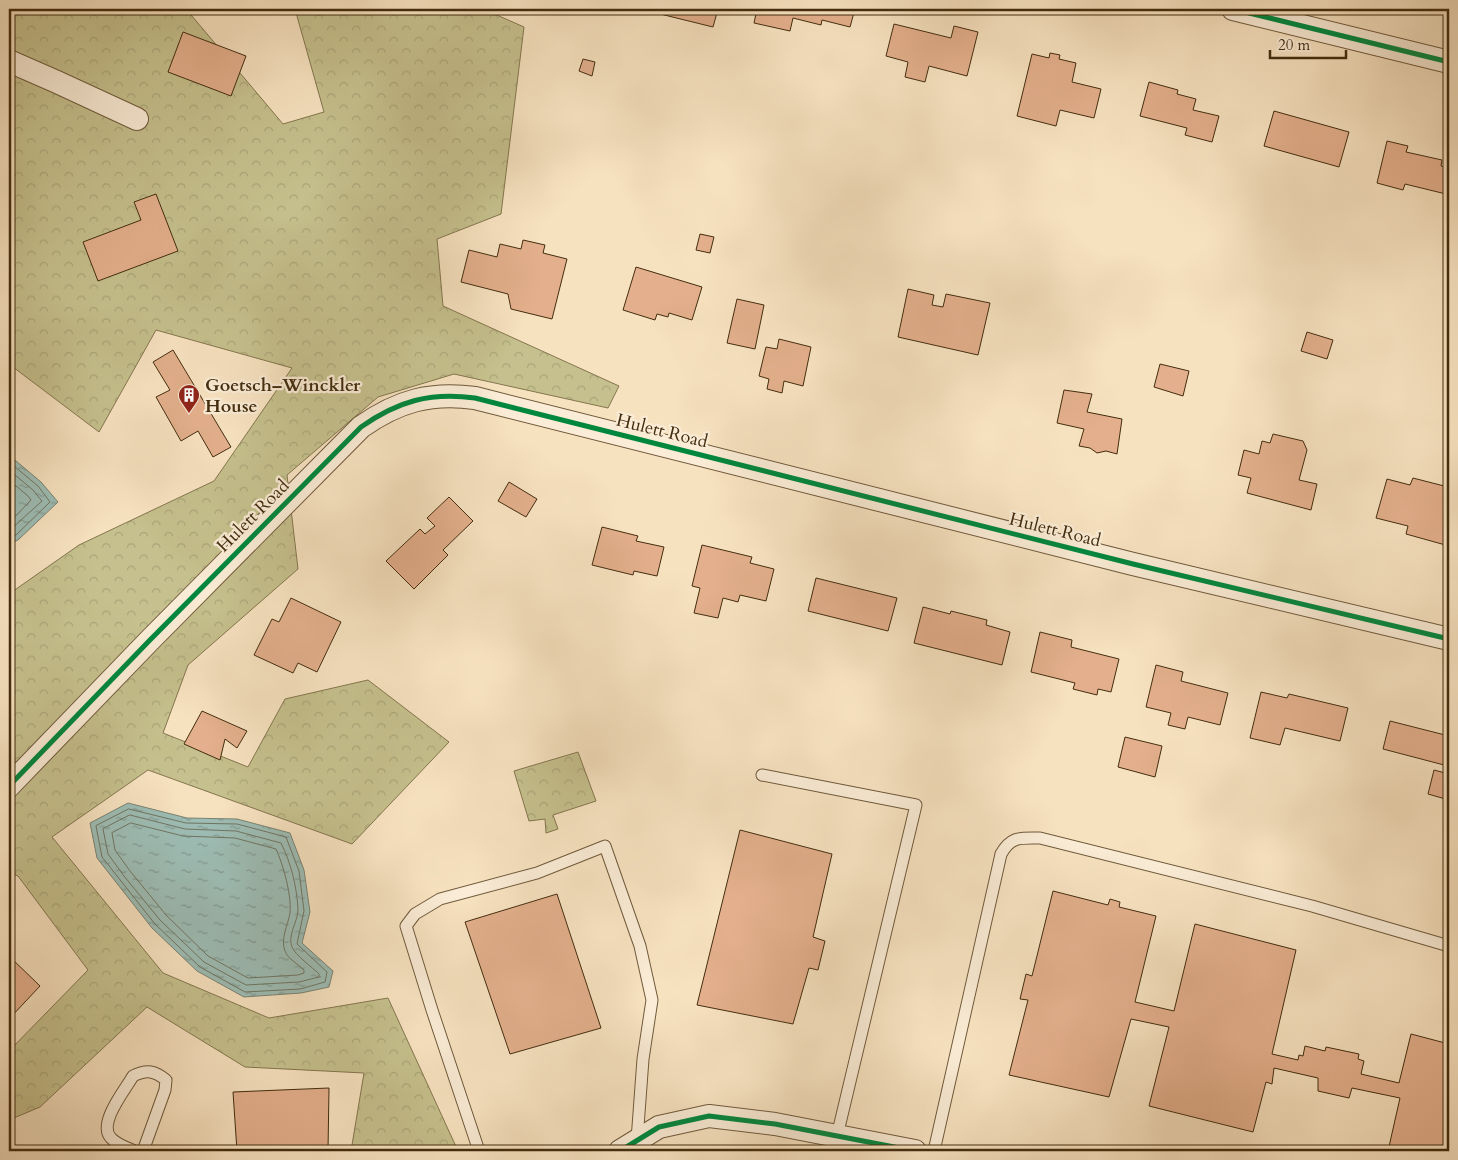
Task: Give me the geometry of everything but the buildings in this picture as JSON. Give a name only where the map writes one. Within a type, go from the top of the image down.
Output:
[{"type":"street","points":[[1233,9],[1449,62]]},
{"type":"street","points":[[9,61],[137,119]]},
{"type":"street","name":"Hulett Road","points":[[9,786],[149,641],[361,427],[377,415],[395,406],[435,396],[455,395],[475,398],[1114,560],[1449,639]]},
{"type":"street","points":[[629,1146],[659,1127],[709,1116],[775,1124],[915,1151]]},
{"type":"lane","points":[[762,775],[916,805],[837,1136]]},
{"type":"lane","points":[[934,1151],[1001,854],[1006,844],[1018,838],[1040,838],[1312,906],[1449,946]]},
{"type":"lane","points":[[479,1151],[406,926],[415,914],[440,899],[537,873],[606,846],[640,946],[652,1000],[629,1146]]},
{"type":"lane","points":[[135,1151],[112,1140],[108,1135],[106,1126],[108,1118],[133,1076],[140,1072],[151,1071],[166,1080],[166,1090],[143,1151]]},
{"type":"green space","points":[[9,9],[186,9],[283,124],[324,112],[295,9],[483,9],[524,27],[501,214],[437,239],[443,306],[619,386],[608,408],[454,374],[378,397],[287,475],[298,569],[188,665],[163,733],[248,767],[285,699],[368,680],[449,742],[352,844],[148,770],[52,837],[163,973],[269,1018],[388,998],[458,1151],[351,1151],[364,1073],[245,1067],[147,1007],[40,1107],[9,1120],[9,1051],[88,970],[18,876],[9,873],[9,594],[79,545],[214,481],[292,368],[156,330],[99,432],[9,364]]},
{"type":"green space","points":[[578,752],[596,801],[553,815],[558,829],[546,833],[545,819],[529,821],[514,771]]},
{"type":"water","points":[[9,455],[41,482],[58,502],[18,540],[9,544]]},
{"type":"water","points":[[128,803],[187,818],[237,819],[290,833],[304,870],[310,912],[302,943],[333,971],[329,987],[301,993],[244,997],[197,971],[152,928],[97,858],[90,823]]},
{"type":"cycle path","points":[[1233,9],[1449,62]]},
{"type":"cycle path","points":[[9,786],[149,641],[361,427],[401,405],[443,396],[475,398],[1133,564],[1449,639]]},
{"type":"cycle path","points":[[620,1151],[659,1127],[709,1116],[775,1124],[915,1151]]},
{"type":"place","name":"Goetsch–Winckler House","points":[[189,414]]}]
